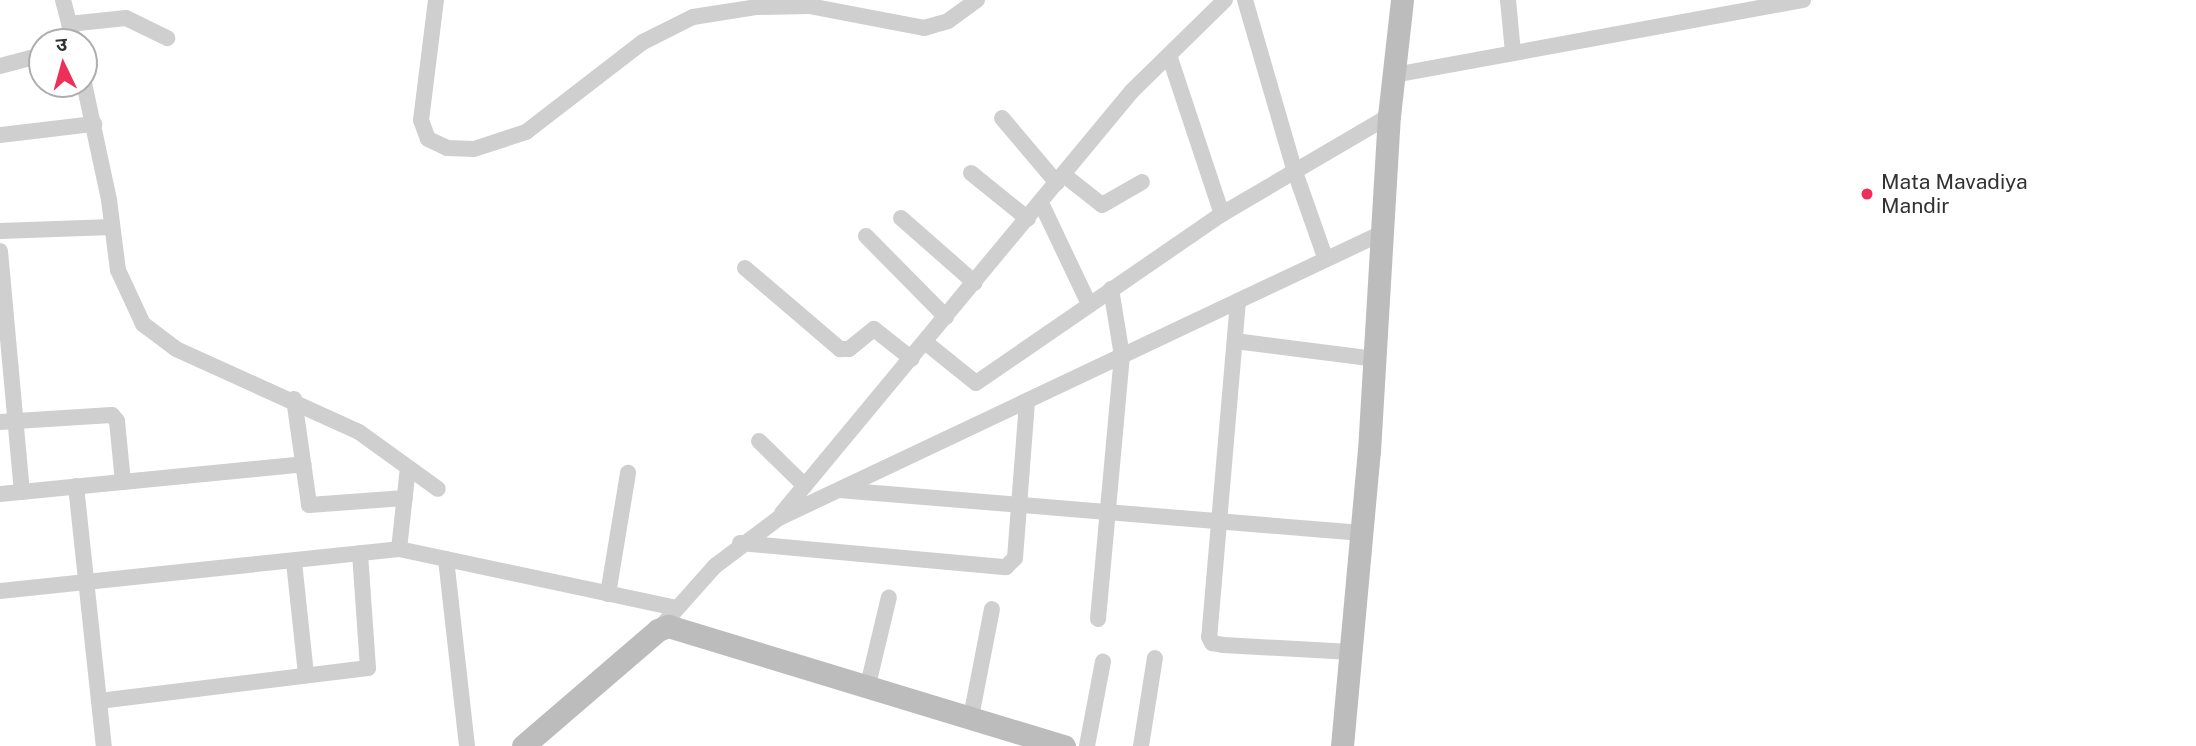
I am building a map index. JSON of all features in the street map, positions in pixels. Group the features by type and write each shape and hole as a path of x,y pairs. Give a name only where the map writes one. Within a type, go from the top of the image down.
{"street":[{"path":"63,0 70,28"},
{"path":"436,0 421,120 428,139 447,148 474,149 535,127 643,43 693,17 772,5 808,6 924,28 948,22 977,0"},
{"path":"1245,0 1295,172 1325,257"},
{"path":"1342,746 1362,533 1389,116 1402,0"},
{"path":"1508,0 1513,53"},
{"path":"1394,75 1803,0"},
{"path":"779,517 1132,90 1216,4"},
{"path":"69,24 125,18 167,38"},
{"path":"1169,54 1222,214"},
{"path":"0,66 28,59"},
{"path":"88,98 124,291 144,324 176,349 294,399 359,432 438,489"},
{"path":"926,342 976,383 1222,214 1389,116"},
{"path":"1002,118 1061,179 1102,205 1142,182"},
{"path":"0,135 94,124"},
{"path":"971,173 1028,219"},
{"path":"1041,203 1089,304"},
{"path":"901,218 975,283"},
{"path":"0,231 112,227"},
{"path":"523,746 658,630 740,543 779,517 1238,301 1325,257 1382,233"},
{"path":"866,236 946,317"},
{"path":"0,251 7,421 22,492"},
{"path":"745,268 840,349 849,349 874,329 912,359"},
{"path":"1098,619 1122,356 1111,289"},
{"path":"1238,301 1207,630 1212,643 1351,652"},
{"path":"1235,341 1374,359"},
{"path":"294,399 307,498 315,507 405,498"},
{"path":"740,543 999,568 1015,558 1027,401"},
{"path":"7,421 112,415 117,421 123,482"},
{"path":"759,441 805,486"},
{"path":"0,494 304,464"},
{"path":"399,549 408,467"},
{"path":"608,594 628,473"},
{"path":"76,486 84,583 104,746"},
{"path":"837,490 1362,533"},
{"path":"0,591 399,549 676,608"},
{"path":"99,701 368,668 371,663 360,553"},
{"path":"446,559 467,746"},
{"path":"294,562 306,675"},
{"path":"867,685 889,597"},
{"path":"971,717 992,609"},
{"path":"658,630 679,627 1064,746"},
{"path":"1142,746 1155,658"},
{"path":"1087,746 1102,661"}],"place":[{"name":"Mata Mavadiya Mandir","path":"1867,194"}]}
